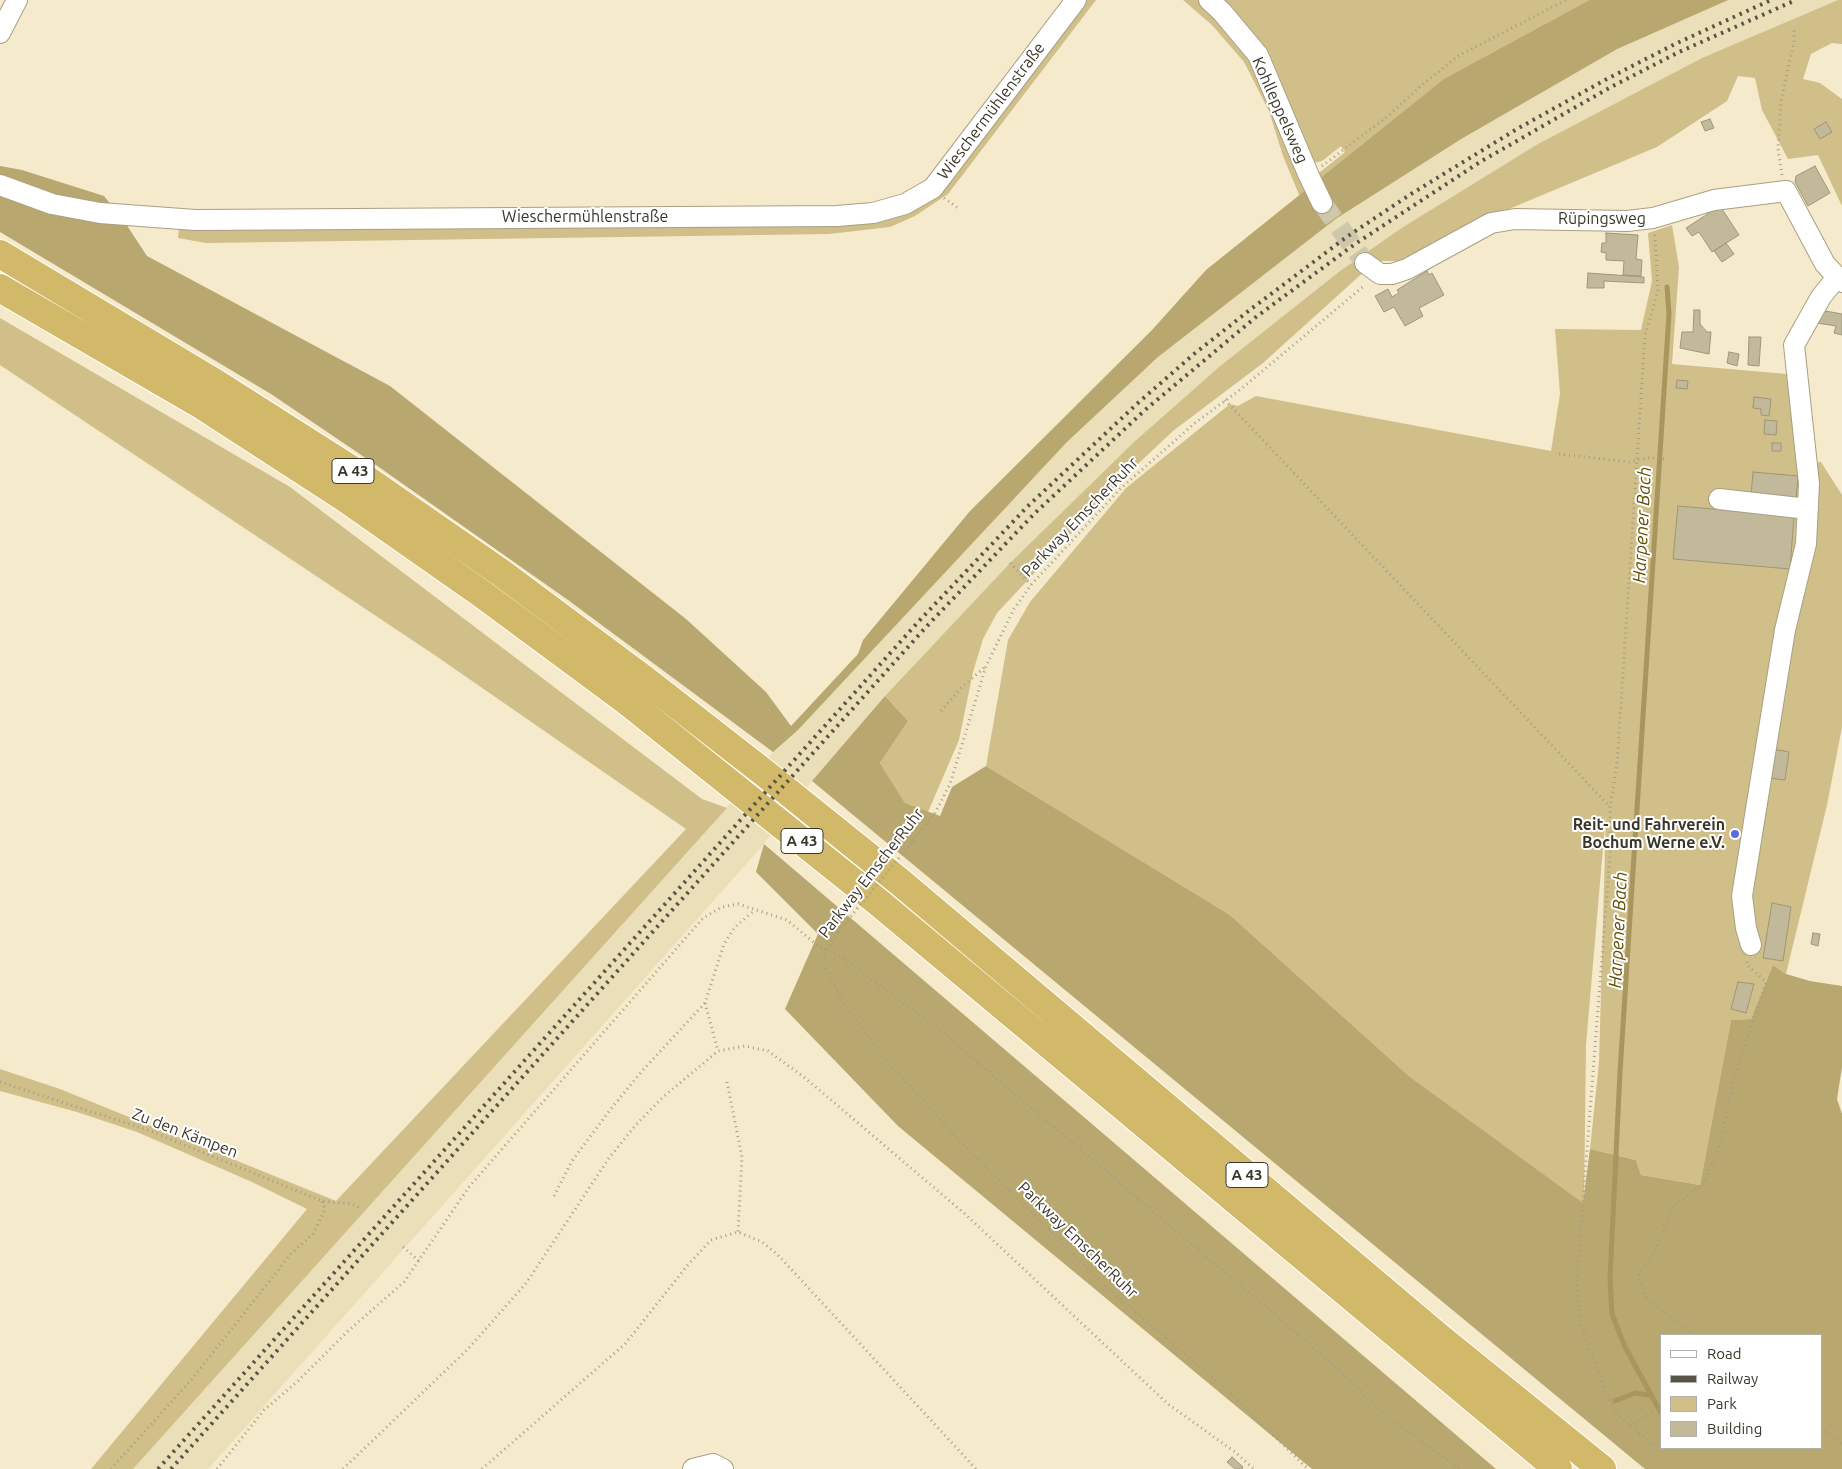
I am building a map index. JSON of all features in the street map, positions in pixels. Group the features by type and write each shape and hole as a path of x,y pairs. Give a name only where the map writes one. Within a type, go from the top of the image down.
{"highway":[{"name":"A 43","path":"0,254 217,384 363,477 500,572 652,686 900,882 1434,1332 1602,1469"},
{"name":"A 43","path":"0,288 203,406 345,498 482,594 628,702 901,921 1558,1469"}],"street":[{"path":"0,33 17,0"},
{"name":"Wieschermühlenstraße","path":"0,185 52,204 100,213 177,220 837,216 874,213 905,204 933,188 1076,0"},
{"name":"Kohlleppelsweg","path":"1209,0 1222,12 1258,55 1322,203"},
{"path":"1751,945 1746,928 1742,896 1785,630 1806,544 1809,477 1794,345 1821,298 1839,280 1825,264 1786,191"},
{"name":"Rüpingsweg","path":"1372,268 1392,274 1407,269 1491,223 1515,218 1627,221 1653,218 1714,200 1786,191"},
{"path":"1719,500 1808,509"},
{"path":"693,1469 713,1464 723,1469"}],"path":[{"path":"1309,176 1388,116 1458,56 1566,0"},
{"path":"1786,191 1778,149 1781,101 1794,42 1794,29"},
{"path":"1653,218 1658,290 1645,336 1617,765 1610,807 1611,842 1577,1278 1580,1322 1593,1361 1618,1415 1651,1444 1660,1445"},
{"name":"Parkway EmscherRuhr","path":"1308,1469 1226,1389 1104,1285 960,1141 886,1060 844,1005 826,970 824,961 826,950 838,932 934,815 950,784 986,666 1014,609 1031,585 1120,488 1225,400 1241,389 1372,268"},
{"path":"1225,400 1610,807"},
{"path":"1559,454 1636,461 1648,458 1666,459"},
{"path":"1010,563 1031,585"},
{"path":"941,711 962,687 986,666"},
{"path":"217,1469 264,1410 299,1380 355,1324 404,1282 469,1187 703,918 722,907 738,904 787,920 826,950 840,957 936,1027 1328,1360 1389,1418 1460,1469"},
{"path":"554,1196 572,1161 610,1110 642,1071 705,1003 724,944 735,927 756,909"},
{"path":"1693,1334 1647,1299 1638,1275 1654,1253 1673,1206 1704,1183 1721,1141 1733,1081 1766,982 1747,965 1751,945"},
{"path":"705,1003 718,1051"},
{"path":"342,1469 468,1349 527,1282 609,1158 635,1126 662,1098 718,1051 745,1046 768,1051 804,1076 965,1214 1168,1404 1235,1452 1254,1469"},
{"name":"Zu den Kämpen","path":"0,1082 148,1130 322,1201 353,1204 358,1208"},
{"path":"727,1082 742,1157 738,1232"},
{"path":"111,1469 192,1379 291,1254 313,1234 325,1210 322,1201"},
{"path":"482,1469 625,1344 687,1266 711,1240 738,1232 762,1242 778,1255 976,1469"},
{"path":"403,1247 419,1261"},
{"path":"1630,1426 1653,1412"},
{"path":"1822,1429 1842,1444"}],"shaded area":[{"path":"1590,0 1728,0 1617,49 1461,139 1337,218 1158,357 1067,442 798,730 773,752 568,600 376,465 271,394 0,232 0,166 22,170 104,196 124,221 147,256 390,386 686,619 766,692 791,726 858,654 863,640 970,511 1152,330 1206,270 1444,79"},
{"path":"1728,0 1838,0 1702,58 1400,229 1340,271 1219,367 1134,442 1012,561 885,696 812,781 764,844 208,1469 133,1469 711,826 773,752 798,730 1067,442 1158,357 1337,218 1461,139 1617,49"},
{"path":"885,696 908,721 880,763 905,803 940,816 952,787 986,766 1230,915 1409,1076 1583,1203 1590,1149 1636,1160 1641,1175 1700,1185 1731,1020 1751,1019 1773,965 1786,974 1810,981 1842,986 1842,1067 1837,1099 1842,1114 1842,1469 1645,1469 812,781"},
{"path":"764,844 1496,1469 1312,1469 898,1126 785,1009 818,934 756,872"}],"green space":[{"path":"1082,0 1096,0 948,194 915,216 890,227 829,234 206,243 178,238 179,227 907,208"},
{"path":"1183,0 1200,0 1255,65 1310,188 1300,197 1283,156 1269,111 1244,62 1212,25"},
{"path":"1218,0 1728,0 1617,49 1461,139 1337,218 1314,177 1345,152 1341,146 1322,161 1313,163 1304,151 1294,114 1279,81"},
{"path":"1838,0 1842,0 1842,44 1832,43 1811,54 1803,79 1820,83 1842,99 1842,206 1818,155 1788,159 1762,110 1755,78 1738,76 1727,101 1657,147 1497,214 1401,261 1376,261 1263,363 1173,431 1123,478 997,613 983,639 973,672 959,740 928,812 905,803 880,763 908,721 885,696 1012,561 1134,442 1219,367 1340,271 1400,229 1538,144 1702,58"},
{"path":"1672,225 1679,267 1672,364 1798,375 1808,463 1821,462 1842,495 1842,727 1827,805 1786,974 1773,965 1751,1019 1731,1020 1700,1185 1641,1175 1636,1160 1590,1149 1599,1062 1606,813 1586,1045 1584,1204 1409,1076 1230,915 986,766 1008,640 1030,602 1126,488 1230,404 1238,406 1256,396 1551,451 1560,394 1555,329 1641,330 1652,281 1648,233"},
{"path":"0,318 290,487 702,799 727,808 133,1469 91,1469 307,1209 252,1182 137,1132 77,1112 0,1091 0,1069 60,1089 336,1201 686,829 436,656 0,365"}],"building":[{"path":"1710,119 1714,128 1705,131 1701,122"},
{"path":"1826,122 1832,132 1820,139 1814,129"},
{"path":"1815,166 1830,193 1808,206 1795,182 1796,176"},
{"path":"1720,206 1739,235 1712,252 1699,232 1692,236 1686,228"},
{"path":"1606,233 1638,235 1636,259 1642,260 1641,276 1623,275 1624,261 1606,260 1606,253 1601,252 1602,243 1606,243"},
{"path":"1726,243 1734,254 1722,262 1714,251"},
{"path":"1427,271 1429,275 1432,273 1444,295 1419,308 1423,316 1405,326 1394,307 1384,312 1375,296 1388,289 1392,297 1399,293 1397,290"},
{"path":"1588,273 1644,277 1644,283 1604,281 1604,288 1587,288"},
{"path":"1694,310 1700,310 1700,324 1707,332 1711,332 1709,354 1680,348 1682,332 1693,332"},
{"path":"1820,310 1842,314 1842,335 1834,333 1836,326 1817,323"},
{"path":"1749,337 1761,337 1759,366 1748,365"},
{"path":"1729,352 1739,354 1737,366 1727,363"},
{"path":"1677,380 1688,381 1687,389 1676,388"},
{"path":"1754,397 1771,399 1769,416 1761,415 1761,409 1753,408"},
{"path":"1765,420 1777,421 1776,435 1764,434"},
{"path":"1772,443 1781,443 1781,451 1772,451"},
{"path":"1753,472 1798,476 1796,499 1751,496"},
{"path":"1678,506 1794,516 1790,569 1673,559"},
{"path":"1773,749 1789,752 1785,780 1769,778"},
{"path":"1772,903 1791,907 1783,961 1763,958"},
{"path":"1813,933 1820,934 1818,946 1811,944"},
{"path":"1738,982 1754,984 1746,1013 1731,1009"},
{"path":"1232,1457 1243,1467 1242,1469 1235,1469 1227,1462"}],"waterway":[{"name":"Harpener Bach","path":"1660,1411 1625,1347 1612,1314 1610,1278 1620,1072 1669,314 1667,287"},
{"path":"1615,1401 1635,1393 1649,1395"}],"tunnel":[{"path":"1322,203 1365,263"}],"railway":[{"path":"158,1469 919,621 1027,507 1139,402 1194,354 1251,309 1348,236 1411,194 1517,129 1605,80 1675,44 1771,0"},
{"path":"171,1469 926,627 1034,514 1145,410 1256,317 1355,244 1480,162 1609,88 1679,52 1796,0"}],"place":[{"name":"Reit- und Fahrverein Bochum Werne e.V.","path":"1735,834"}]}
